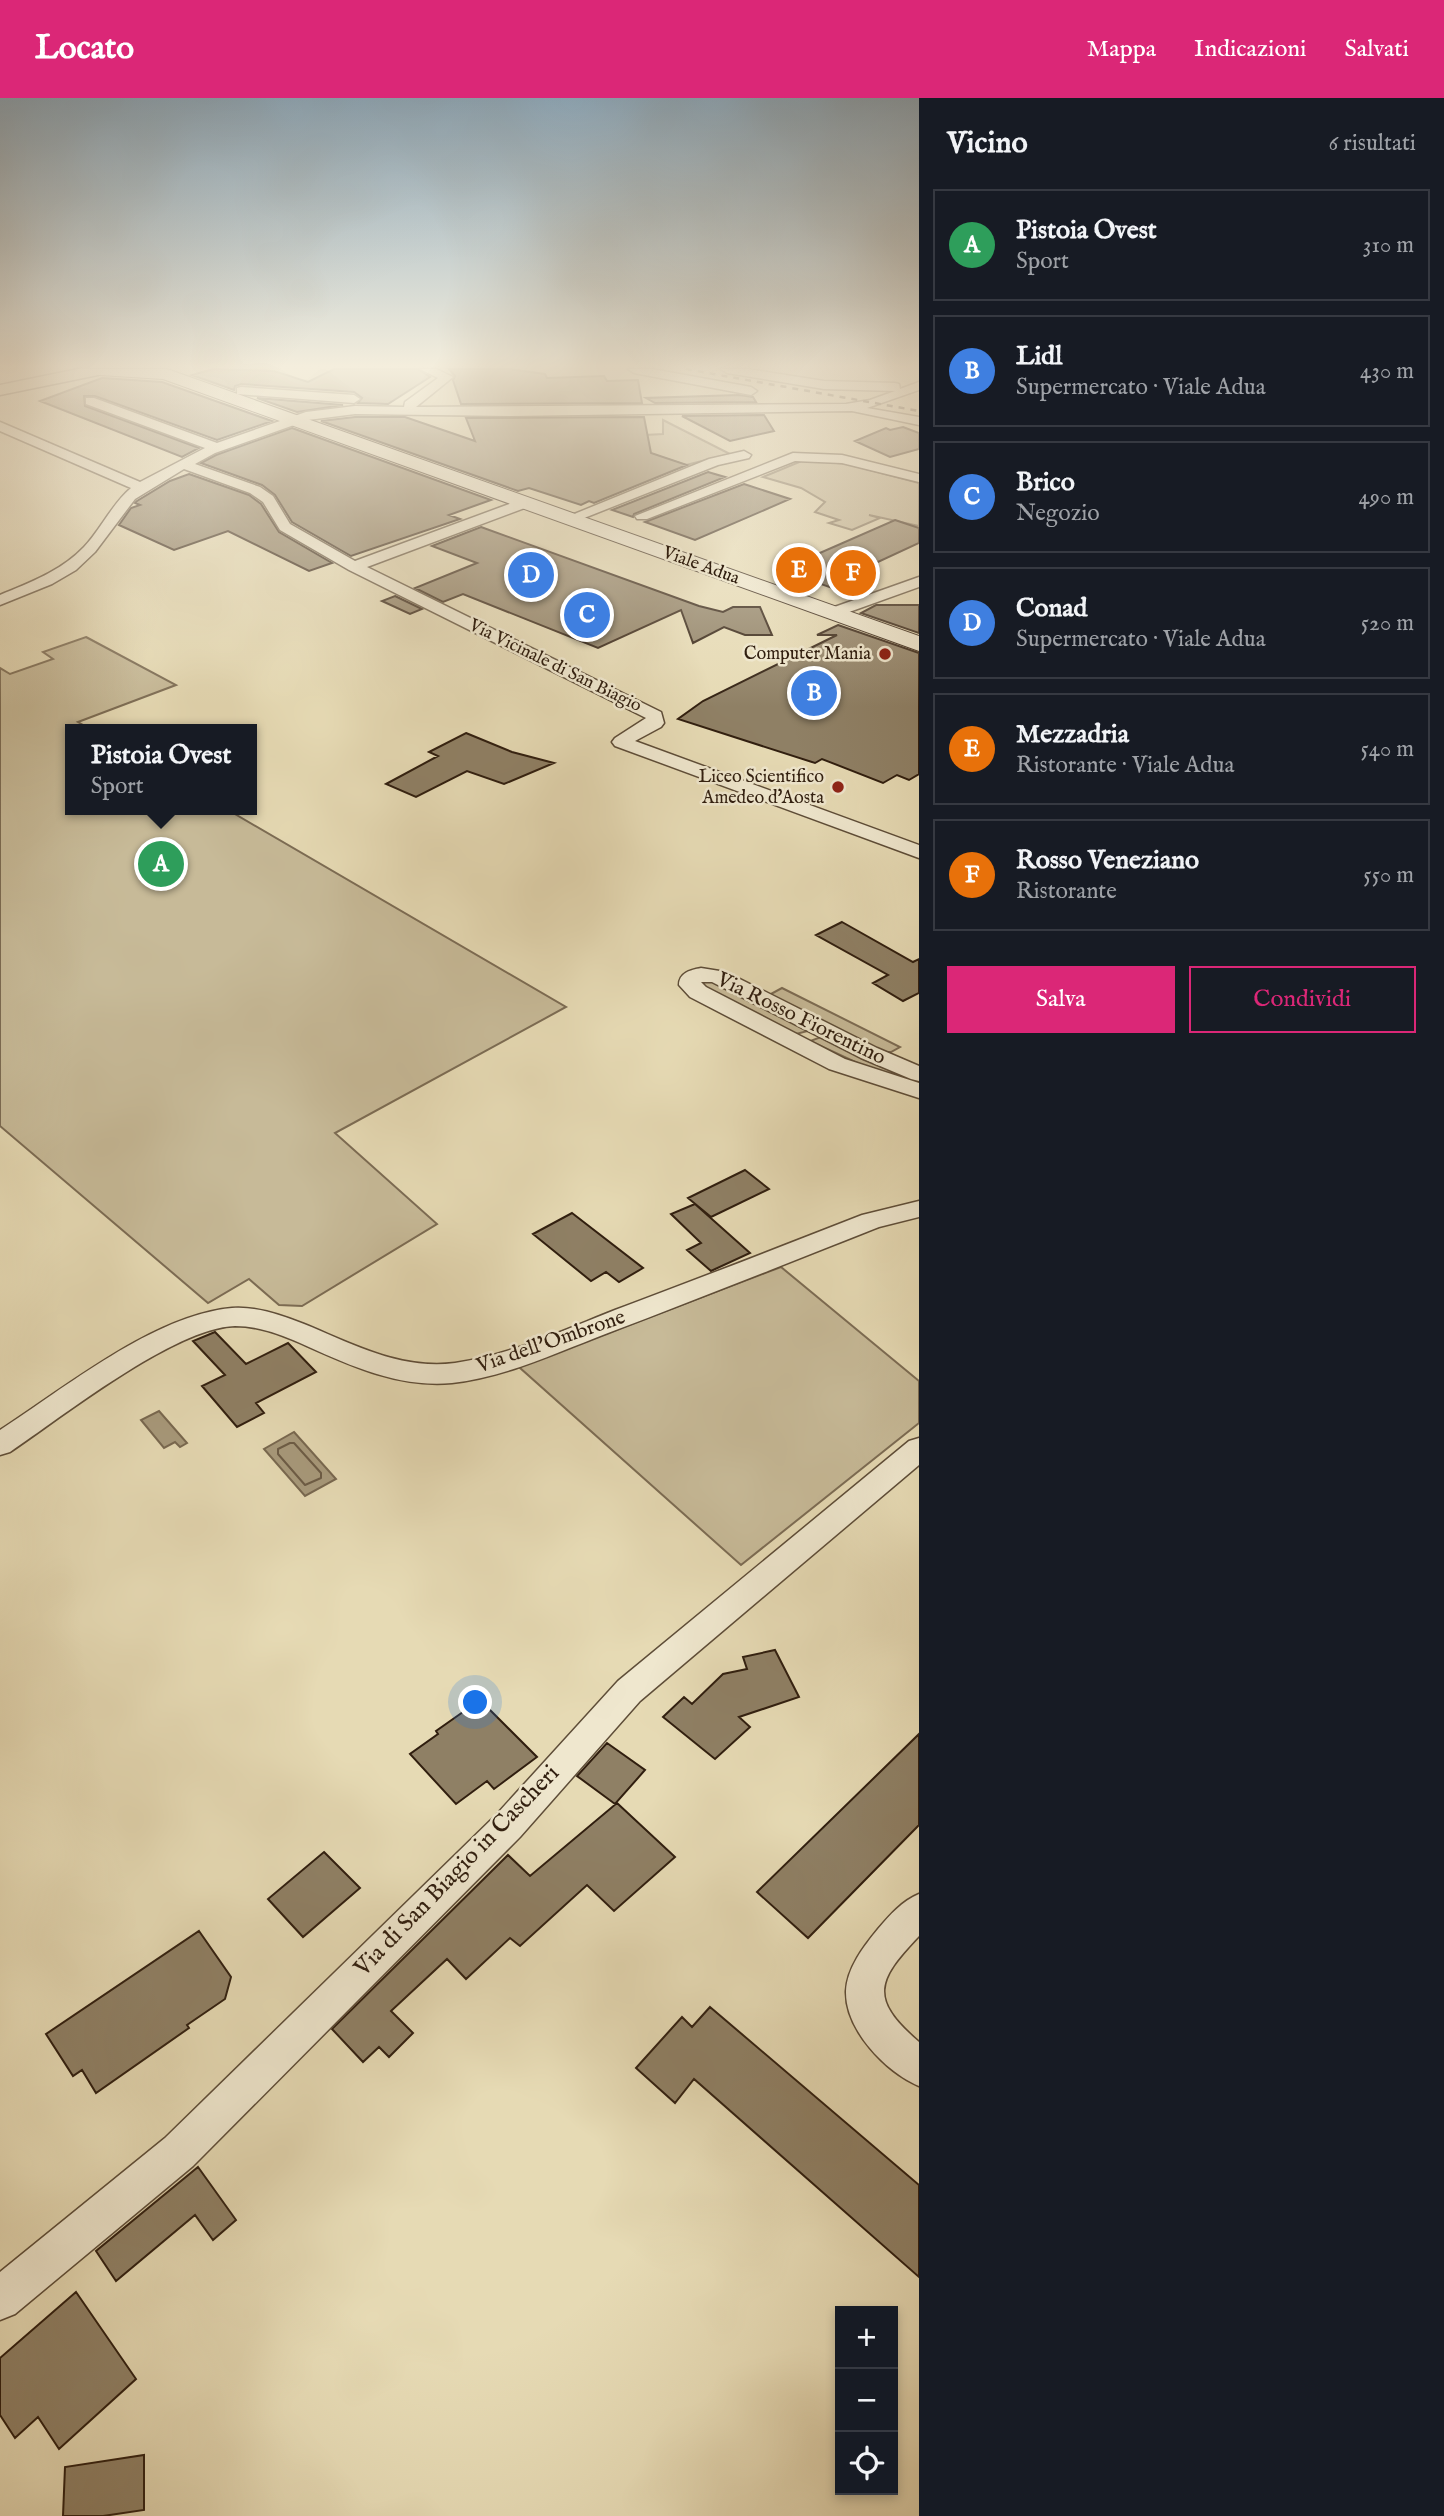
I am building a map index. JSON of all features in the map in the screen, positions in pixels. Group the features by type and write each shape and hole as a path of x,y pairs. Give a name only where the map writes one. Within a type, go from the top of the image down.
{"main road":[{"name":"Viale Adua","path":"466,482 919,644"}],"street":[{"path":"129,482 141,487"},
{"path":"0,600 71,567 90,550 130,496 150,482"},
{"name":"Via Vicinale di San Biagio","path":"230,482 260,493 270,502 288,529 354,567 655,716 655,723 621,742 919,852"},
{"path":"569,519 664,482"},
{"path":"642,516 729,482"},
{"path":"354,567 524,503"},
{"path":"832,613 919,582"},
{"name":"Via Rosso Fiorentino","path":"919,1074 822,1030 718,977 701,974 690,979 690,985 698,992 847,1068 919,1091"},
{"path":"800,1045 822,1030"},
{"name":"Via dell'Ombrone","path":"0,1444 124,1363 171,1336 202,1323 235,1316 260,1319 369,1363 432,1374 466,1371 486,1367 573,1336 871,1221 919,1209"},
{"name":"Via di San Biagio in Cascheri","path":"0,2299 179,2152 508,1826 629,1691 919,1449"},
{"path":"919,1911 878,1954 864,1988 865,2004 873,2022 919,2067"}],"shaded area":[{"path":"780,482 919,483 919,526 869,515 880,518 852,530 829,523 839,520 815,512 825,502 801,488"},
{"path":"86,637 176,685 78,722 81,724 65,724 65,815 237,815 566,1007 335,1133 437,1224 302,1306 279,1305 249,1279 208,1303 0,1126 0,668 10,674 53,659 43,652"},
{"path":"704,978 809,1028 808,1031 796,1034 699,984"},
{"path":"782,988 900,1047 891,1052 883,1052 769,995"},
{"path":"821,1037 919,1075 919,1082 866,1067 810,1041"},
{"path":"781,1267 919,1381 919,1423 741,1565 519,1367"}],"water":[{"path":"159,1411 187,1443 180,1447 175,1442 164,1448 141,1420"},
{"path":"294,1432 336,1479 305,1496 264,1449"}],"building":[{"path":"169,482 211,482 249,495 261,504 279,532 332,563 309,571 228,531 174,550 119,525 131,508 140,505 135,503"},
{"path":"253,482 441,482 491,500 449,515 460,519 351,556 292,522 275,495"},
{"path":"492,482 646,482 594,503 589,501 581,505 529,488 518,491"},
{"path":"683,482 713,482 634,514 633,517 612,510"},
{"path":"744,484 790,499 695,540 645,522"},
{"path":"895,520 919,528 919,543 867,567 875,569 835,589 781,570"},
{"path":"481,527 699,606 723,612 733,607 760,607 772,635 745,635 724,627 693,643 681,610 598,648 463,594 443,602 415,588 477,563 432,546"},
{"path":"395,596 422,609 410,614 382,601"},
{"path":"876,605 919,605 919,633 861,613"},
{"path":"838,625 919,653 919,774 909,780 897,775 883,783 822,759 815,763 678,719 703,701 837,635 817,635"},
{"path":"466,733 512,752 554,763 504,784 467,771 416,797 386,784 438,756 429,752"},
{"path":"842,922 913,962 919,959 919,993 903,1001 873,983 888,975 816,935"},
{"path":"745,1170 769,1189 711,1217 688,1198"},
{"path":"695,1204 750,1253 711,1271 687,1250 701,1243 671,1214"},
{"path":"572,1213 643,1268 619,1282 606,1272 591,1281 533,1234"},
{"path":"215,1332 246,1364 288,1343 316,1372 256,1403 264,1413 237,1427 202,1386 225,1375 193,1341"},
{"path":"775,1650 799,1697 739,1717 750,1727 715,1759 663,1717 684,1697 692,1704 723,1674 747,1669 743,1657"},
{"path":"480,1700 537,1757 494,1789 487,1781 456,1804 410,1754 438,1734 436,1731"},
{"path":"919,1734 919,1825 808,1938 757,1892"},
{"path":"607,1743 645,1770 615,1804 577,1776"},
{"path":"617,1803 675,1857 614,1911 587,1885 520,1946 510,1938 466,1979 447,1959 391,2011 413,2033 389,2057 379,2047 363,2062 332,2029 508,1855 530,1876"},
{"path":"324,1852 360,1888 303,1937 268,1899"},
{"path":"199,1931 231,1977 225,1999 187,2025 189,2028 96,2093 82,2070 73,2076 46,2034"},
{"path":"710,2007 919,2185 919,2277 694,2079 675,2103 636,2068 682,2017 692,2027"},
{"path":"198,2167 236,2220 213,2240 195,2215 116,2281 96,2251"},
{"path":"76,2292 136,2379 59,2449 38,2417 15,2438 0,2415 0,2358"},
{"path":"144,2455 144,2510 103,2516 63,2516 65,2467"}],"place":[{"name":"Mezzadria","path":"799,570"},
{"name":"Rosso Veneziano","path":"853,573"},
{"name":"Conad","path":"531,575"},
{"name":"Brico","path":"587,615"},
{"name":"Computer Mania","path":"885,654"},
{"name":"Lidl","path":"814,693"},
{"name":"Liceo Scientifico Amedeo d'Aosta","path":"838,787"},
{"name":"Pistoia Ovest","path":"161,864"}]}
